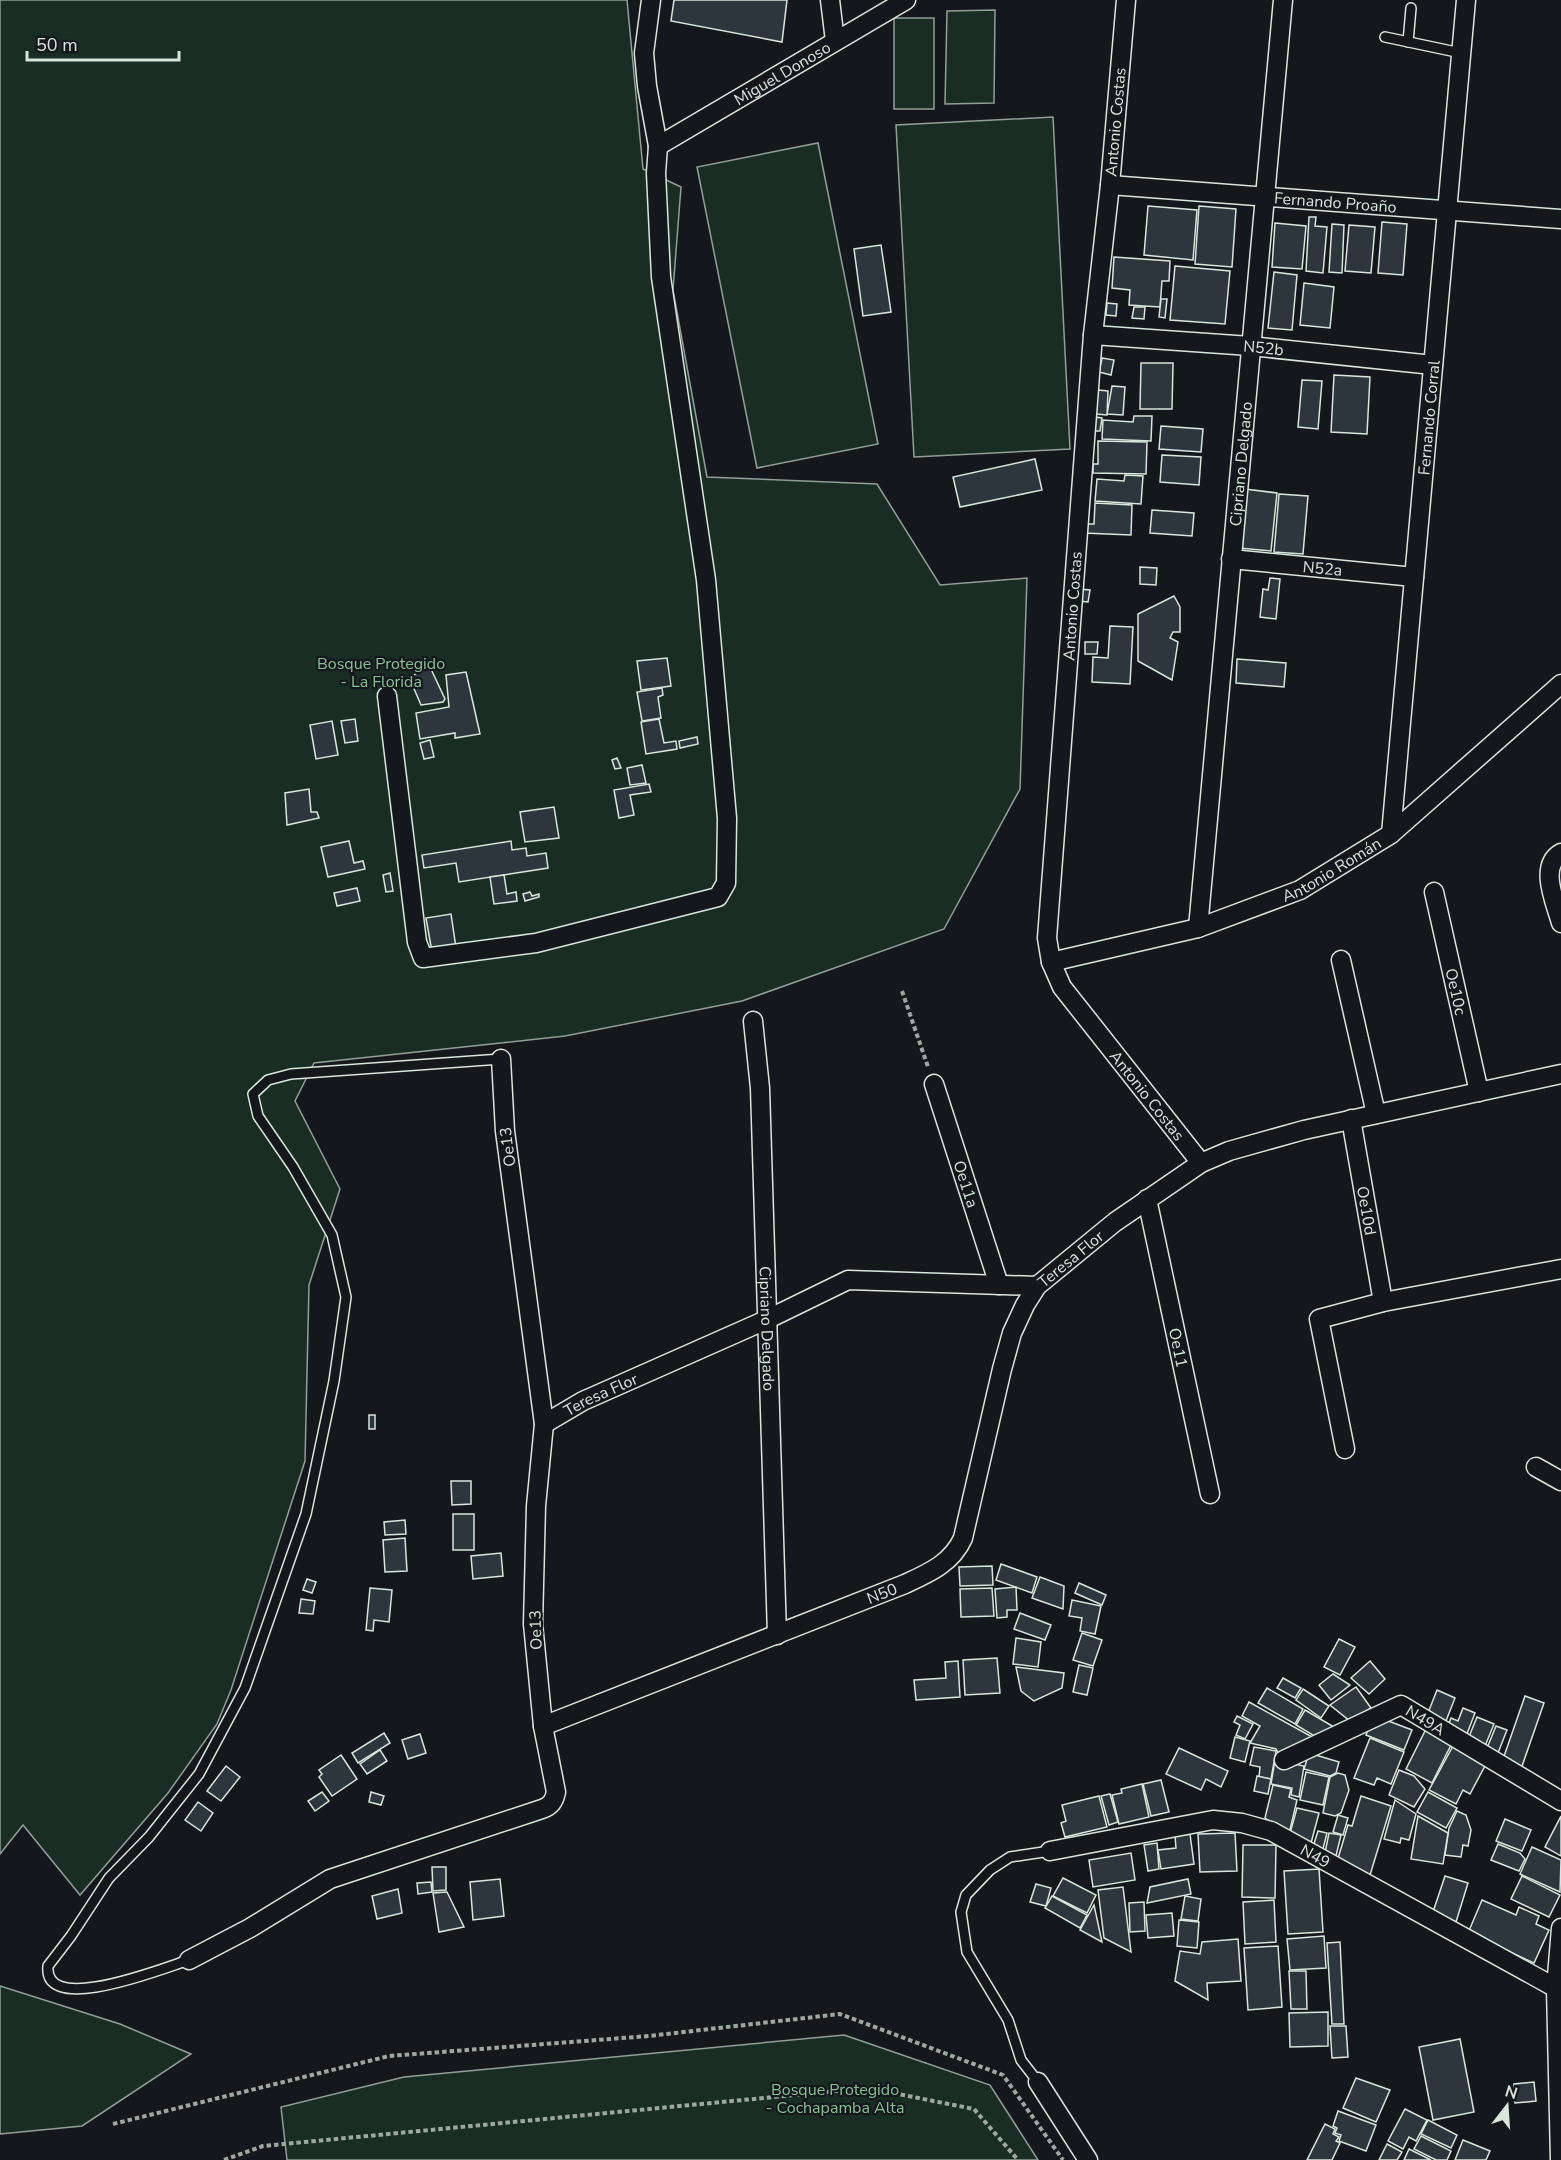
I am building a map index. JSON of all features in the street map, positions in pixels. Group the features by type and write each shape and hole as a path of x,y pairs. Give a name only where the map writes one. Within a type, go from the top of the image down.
{"street":[{"path":"387,696 417,942 423,958 536,943 718,897 726,883 727,818 706,580 662,277 656,173 658,146 647,86 644,53 651,0"},
{"path":"830,0 835,41"},
{"name":"Miguel Donoso","path":"658,146 906,0"},
{"name":"Antonio Costas","path":"1125,0 1110,185 1093,335 1047,928 1051,962 1062,987 1201,1163"},
{"name":"Cipriano Delgado","path":"1198,928 1283,0"},
{"name":"Fernando Corral","path":"1391,834 1466,0"},
{"name":"Fernando Proaño","path":"1110,185 1561,219"},
{"name":"N52b","path":"1093,335 1250,346 1433,365"},
{"name":"N52a","path":"1231,559 1414,577"},
{"name":"Antonio Román","path":"1051,962 1198,928 1300,890 1391,834 1561,684"},
{"path":"1561,854 1553,860 1549,870 1561,923"},
{"name":"Oe10c","path":"1434,892 1479,1092"},
{"path":"1341,960 1376,1114"},
{"name":"Cipriano Delgado","path":"753,1021 760,1088 777,1635"},
{"name":"Oe13","path":"189,1960 250,1928 330,1879 548,1807 556,1792 543,1726 533,1624 536,1506 544,1424 505,1131 501,1059"},
{"name":"Teresa Flor","path":"544,1424 583,1401 766,1320 848,1280 1037,1286 1080,1249 1147,1199 1201,1163 1268,1139 1561,1074"},
{"name":"Oe11a","path":"934,1084 999,1285"},
{"name":"Oe10d","path":"1351,1119 1383,1302"},
{"name":"Oe11","path":"1147,1199 1210,1494"},
{"path":"1345,1449 1319,1319 1383,1302 1561,1269"},
{"name":"N50","path":"543,1726 936,1570 955,1553 963,1538 1012,1333 1037,1286"},
{"path":"1536,1467 1561,1481"},
{"name":"N49A","path":"1284,1760 1401,1705 1561,1801"},
{"name":"N49","path":"1050,1851 1213,1820 1252,1825 1271,1831 1556,1988"},
{"path":"1560,2160 1556,1988 1561,1928"},
{"path":"1038,2082 1088,2160"}],"lane":[{"path":"1408,42 1411,8"},
{"path":"1385,37 1461,53"},
{"path":"189,1960 106,1987 62,1988 51,1980 48,1971 48,1966 110,1878 149,1837 198,1774 245,1688 306,1514 334,1381 346,1297 332,1235 293,1167 258,1116 253,1094 268,1080 291,1074 501,1059"},
{"path":"1038,2082 1021,2060 1008,2020 968,1952 961,1912 966,1895 1000,1863 1010,1857 1050,1851"}],"path":[{"path":"902,991 934,1084"},
{"path":"113,2124 389,2056 649,2036 840,2014 1003,2075 1063,2160"},
{"path":"224,2160 263,2146 868,2088 974,2109 1018,2160"}],"green space":[{"name":"Bosque Protegido - La Florida","path":"0,0 627,0 643,169 681,187 673,290 707,477 877,484 940,585 1027,578 1020,789 944,929 742,1001 565,1036 314,1063 295,1101 340,1189 309,1285 305,1461 231,1690 217,1724 168,1793 80,1895 23,1825 0,1854"},
{"path":"995,10 994,103 945,104 947,11"},
{"path":"894,18 934,18 934,109 894,109"},
{"path":"1053,117 1070,449 914,457 896,125"},
{"path":"818,143 878,444 757,468 697,167"},
{"path":"0,1986 120,2024 191,2054 82,2126 0,2134"},
{"name":"Bosque Protegido - Cochapamba Alta","path":"844,2035 990,2085 1038,2160 287,2160 281,2107 404,2077"}],"building":[{"path":"674,0 787,0 782,42 671,21"},
{"path":"1148,206 1197,210 1193,260 1144,255"},
{"path":"1199,206 1236,209 1232,267 1195,264"},
{"path":"1309,217 1316,217 1315,226 1327,227 1323,273 1306,271"},
{"path":"1382,222 1407,224 1403,275 1378,273"},
{"path":"1275,223 1306,226 1302,269 1272,267"},
{"path":"1332,224 1344,225 1342,273 1329,272"},
{"path":"1349,225 1375,227 1371,273 1345,271"},
{"path":"881,245 891,312 863,316 854,249"},
{"path":"1114,257 1170,261 1169,281 1162,281 1160,307 1129,305 1130,290 1112,288"},
{"path":"1175,266 1230,271 1225,324 1170,320"},
{"path":"1274,272 1297,275 1292,330 1268,328"},
{"path":"1304,283 1334,287 1330,328 1300,325"},
{"path":"1161,299 1167,299 1165,318 1159,317"},
{"path":"1107,303 1117,304 1116,316 1106,315"},
{"path":"1134,307 1145,307 1144,319 1132,318"},
{"path":"1102,358 1114,360 1111,375 1099,372"},
{"path":"1141,363 1173,363 1172,409 1140,409"},
{"path":"1334,375 1370,377 1367,434 1331,432"},
{"path":"1302,380 1322,381 1318,429 1298,427"},
{"path":"1112,386 1125,387 1123,415 1107,414"},
{"path":"1098,390 1108,391 1107,415 1096,414"},
{"path":"1134,416 1152,416 1151,441 1102,439 1103,420 1133,422"},
{"path":"1095,417 1102,418 1100,431 1094,431"},
{"path":"1161,426 1203,429 1201,452 1159,449"},
{"path":"1098,441 1147,442 1146,474 1093,473 1093,464 1098,464"},
{"path":"1162,455 1201,457 1199,485 1160,482"},
{"path":"1035,459 1042,490 960,507 953,477"},
{"path":"1125,475 1143,476 1141,504 1095,501 1097,479 1124,481"},
{"path":"1245,489 1277,493 1271,551 1239,548"},
{"path":"1279,494 1308,496 1303,554 1274,552"},
{"path":"1095,503 1132,505 1131,535 1083,533 1083,524 1094,524"},
{"path":"1152,510 1194,513 1192,536 1150,533"},
{"path":"1140,567 1157,568 1156,585 1140,584"},
{"path":"1270,578 1280,579 1276,619 1260,617 1263,589 1268,590"},
{"path":"1079,589 1090,590 1088,602 1077,601"},
{"path":"1174,596 1180,607 1180,632 1173,632 1170,638 1178,642 1172,680 1138,661 1138,614"},
{"path":"1110,626 1133,627 1130,684 1092,682 1093,657 1108,658"},
{"path":"1085,642 1098,642 1097,654 1085,654"},
{"path":"667,658 671,686 641,690 637,661"},
{"path":"1237,659 1286,663 1284,687 1236,683"},
{"path":"430,667 445,699 443,702 421,705 409,677"},
{"path":"466,672 480,734 455,738 455,733 420,739 416,713 449,707 446,675"},
{"path":"662,688 663,695 658,697 661,718 642,721 637,692"},
{"path":"355,719 358,741 345,743 341,721"},
{"path":"659,719 664,743 676,741 677,749 646,754 641,722"},
{"path":"332,721 338,755 316,759 310,725"},
{"path":"697,737 698,744 680,748 679,741"},
{"path":"430,740 434,757 424,759 420,743"},
{"path":"617,758 621,768 615,769 612,760"},
{"path":"642,765 646,783 630,785 627,768"},
{"path":"649,784 651,792 630,795 634,815 619,818 614,790"},
{"path":"309,789 311,812 317,812 319,818 287,825 285,793"},
{"path":"554,807 559,838 525,842 520,812"},
{"path":"349,841 354,863 363,861 365,869 328,877 321,847"},
{"path":"511,841 512,850 526,848 527,856 546,853 548,868 459,882 456,863 424,868 422,855"},
{"path":"390,873 393,891 386,892 383,875"},
{"path":"504,875 507,894 516,892 517,901 494,904 490,877"},
{"path":"357,888 360,901 337,906 334,893"},
{"path":"530,892 532,896 539,894 539,897 525,901 523,894"},
{"path":"451,914 456,948 432,952 426,918"},
{"path":"369,1415 375,1415 375,1429 369,1429"},
{"path":"451,1481 471,1481 471,1504 452,1505"},
{"path":"453,1514 474,1514 474,1550 453,1550"},
{"path":"405,1520 406,1534 385,1535 384,1522"},
{"path":"405,1538 407,1571 385,1572 383,1540"},
{"path":"501,1553 503,1576 473,1579 471,1556"},
{"path":"1001,1564 1037,1577 1032,1593 996,1580"},
{"path":"992,1566 993,1585 960,1586 959,1567"},
{"path":"1040,1577 1064,1586 1063,1609 1032,1598"},
{"path":"307,1579 316,1582 312,1593 303,1590"},
{"path":"1079,1583 1106,1595 1102,1605 1075,1593"},
{"path":"1016,1587 1017,1610 1007,1610 1007,1617 997,1618 995,1589"},
{"path":"370,1588 392,1590 389,1622 374,1620 373,1631 366,1630"},
{"path":"992,1588 994,1616 961,1617 960,1589"},
{"path":"301,1599 315,1601 313,1614 299,1613"},
{"path":"1072,1600 1101,1606 1095,1634 1080,1631 1082,1618 1069,1616"},
{"path":"1020,1613 1051,1625 1045,1640 1014,1629"},
{"path":"1082,1633 1102,1640 1093,1666 1073,1660"},
{"path":"1016,1638 1041,1642 1038,1667 1013,1664"},
{"path":"1339,1639 1355,1647 1340,1675 1324,1667"},
{"path":"997,1658 1000,1693 965,1695 963,1660"},
{"path":"958,1661 960,1697 916,1700 914,1680 946,1678 945,1662"},
{"path":"1370,1661 1385,1679 1369,1694 1351,1678"},
{"path":"1079,1665 1093,1668 1087,1695 1073,1692"},
{"path":"1016,1667 1064,1673 1062,1688 1034,1701 1021,1691"},
{"path":"1333,1674 1350,1685 1331,1700 1319,1685"},
{"path":"1283,1678 1301,1688 1295,1698 1277,1688"},
{"path":"1356,1687 1371,1708 1350,1721 1330,1705"},
{"path":"1267,1688 1303,1709 1295,1724 1258,1703"},
{"path":"1303,1689 1329,1706 1321,1718 1296,1700"},
{"path":"1437,1690 1455,1698 1444,1726 1426,1718"},
{"path":"1525,1696 1544,1703 1521,1769 1502,1762"},
{"path":"1249,1702 1314,1738 1280,1757 1276,1749 1250,1743 1260,1726 1242,1716"},
{"path":"1463,1708 1475,1713 1465,1739 1446,1731 1451,1718 1458,1721"},
{"path":"1305,1710 1334,1727 1316,1737 1296,1725"},
{"path":"1237,1716 1253,1724 1245,1739 1236,1735 1240,1725 1234,1722"},
{"path":"1378,1717 1412,1730 1404,1750 1366,1735 1372,1719"},
{"path":"1477,1717 1494,1724 1483,1751 1466,1744"},
{"path":"1496,1726 1507,1730 1496,1758 1485,1753"},
{"path":"1426,1729 1452,1743 1432,1783 1406,1769"},
{"path":"384,1733 390,1743 358,1763 352,1753"},
{"path":"420,1734 426,1753 408,1759 402,1740"},
{"path":"1235,1737 1250,1741 1245,1762 1230,1758"},
{"path":"1370,1738 1404,1752 1391,1784 1377,1778 1374,1785 1354,1778"},
{"path":"1453,1746 1486,1764 1470,1794 1463,1790 1456,1804 1429,1790"},
{"path":"1254,1747 1276,1751 1271,1779 1259,1777 1260,1767 1250,1765"},
{"path":"1179,1748 1228,1771 1221,1787 1206,1779 1201,1790 1166,1774"},
{"path":"380,1750 387,1761 367,1774 360,1764"},
{"path":"1309,1753 1339,1762 1336,1773 1330,1776 1304,1769"},
{"path":"341,1755 357,1779 332,1796 319,1777 322,1774 319,1770"},
{"path":"1275,1760 1304,1766 1299,1797 1291,1795 1292,1788 1271,1784"},
{"path":"226,1766 240,1777 221,1801 207,1791"},
{"path":"1399,1770 1414,1776 1425,1789 1414,1807 1389,1795"},
{"path":"1306,1772 1329,1777 1323,1805 1300,1800"},
{"path":"1338,1773 1345,1775 1349,1790 1341,1813 1335,1816 1323,1813 1330,1777"},
{"path":"1257,1776 1271,1779 1268,1794 1254,1791"},
{"path":"1161,1780 1169,1812 1151,1816 1143,1784"},
{"path":"1142,1784 1149,1817 1119,1824 1112,1795 1122,1793 1121,1789"},
{"path":"1273,1785 1291,1789 1289,1797 1297,1800 1289,1834 1265,1818"},
{"path":"322,1792 329,1801 315,1811 308,1801"},
{"path":"371,1792 384,1796 381,1805 369,1802"},
{"path":"1428,1792 1457,1808 1446,1828 1417,1812"},
{"path":"1110,1794 1118,1822 1109,1825 1101,1796"},
{"path":"1099,1796 1107,1827 1065,1837 1061,1823 1066,1821 1062,1805"},
{"path":"1361,1796 1391,1806 1370,1875 1336,1865 1348,1825 1352,1826"},
{"path":"1395,1800 1416,1814 1409,1840 1401,1838 1400,1843 1384,1839"},
{"path":"198,1802 213,1813 201,1831 185,1820"},
{"path":"1297,1808 1319,1813 1311,1843 1289,1837"},
{"path":"1457,1811 1466,1815 1471,1830 1468,1846 1463,1845 1461,1857 1445,1855 1449,1828"},
{"path":"1338,1815 1348,1818 1343,1835 1333,1832"},
{"path":"1418,1816 1448,1833 1443,1864 1411,1859"},
{"path":"1561,1816 1561,1856 1545,1847"},
{"path":"1505,1819 1531,1830 1522,1851 1496,1841"},
{"path":"1318,1831 1327,1833 1322,1853 1312,1850"},
{"path":"1235,1833 1237,1871 1200,1872 1198,1834"},
{"path":"1329,1833 1341,1835 1335,1860 1325,1853"},
{"path":"1190,1834 1194,1864 1161,1869 1158,1850 1176,1848 1175,1836"},
{"path":"1157,1843 1159,1869 1148,1871 1144,1845"},
{"path":"1498,1844 1520,1853 1525,1859 1519,1871 1491,1860"},
{"path":"1243,1845 1276,1845 1275,1898 1242,1897"},
{"path":"1532,1847 1561,1860 1560,1892 1520,1874"},
{"path":"1131,1853 1135,1880 1093,1887 1089,1860"},
{"path":"432,1867 446,1867 446,1890 433,1891"},
{"path":"1319,1869 1323,1932 1288,1934 1284,1871"},
{"path":"1445,1876 1468,1883 1456,1922 1432,1915"},
{"path":"1522,1876 1560,1895 1549,1917 1511,1899"},
{"path":"1063,1878 1096,1895 1087,1913 1053,1896"},
{"path":"500,1879 504,1916 473,1920 470,1882"},
{"path":"1188,1879 1191,1894 1147,1903 1150,1887"},
{"path":"431,1882 432,1892 418,1894 417,1883"},
{"path":"1036,1884 1051,1888 1046,1906 1030,1902"},
{"path":"1123,1887 1131,1952 1104,1938 1098,1890"},
{"path":"398,1889 402,1913 377,1919 372,1896"},
{"path":"447,1892 464,1927 439,1932 433,1893"},
{"path":"1052,1896 1087,1915 1080,1928 1045,1908"},
{"path":"1185,1896 1201,1899 1198,1921 1181,1919"},
{"path":"1274,1900 1276,1942 1245,1944 1243,1902"},
{"path":"1482,1900 1516,1915 1519,1907 1539,1916 1536,1924 1549,1930 1534,1963 1468,1933"},
{"path":"1144,1902 1145,1931 1130,1932 1129,1903"},
{"path":"1094,1905 1102,1942 1080,1930"},
{"path":"1172,1913 1174,1936 1148,1938 1146,1915"},
{"path":"1179,1920 1199,1922 1197,1948 1177,1946"},
{"path":"1324,1936 1326,1968 1290,1970 1287,1939"},
{"path":"1238,1939 1241,1981 1207,1983 1208,2000 1175,1981 1180,1951 1200,1954 1202,1942"},
{"path":"1340,1942 1344,2024 1332,2024 1327,1943"},
{"path":"1278,1946 1282,2007 1248,2010 1244,1948"},
{"path":"1289,1971 1306,1971 1307,2009 1291,2009"},
{"path":"1328,2012 1328,2046 1290,2047 1289,2013"},
{"path":"1330,2026 1346,2026 1348,2057 1332,2058"},
{"path":"1460,2039 1474,2112 1433,2120 1419,2047"},
{"path":"1356,2078 1390,2090 1376,2122 1343,2108"},
{"path":"1534,2082 1536,2101 1515,2103 1514,2084"},
{"path":"1405,2109 1427,2120 1416,2141 1409,2137 1403,2149 1388,2141"},
{"path":"1338,2111 1376,2125 1366,2151 1339,2141 1341,2135 1335,2133 1337,2128 1333,2126"},
{"path":"1428,2120 1457,2135 1451,2148 1421,2134"},
{"path":"1325,2124 1335,2129 1333,2134 1339,2137 1336,2141 1340,2143 1332,2160 1307,2160"},
{"path":"1421,2136 1451,2151 1447,2160 1436,2160 1414,2149"},
{"path":"1463,2140 1490,2151 1486,2160 1455,2160"},
{"path":"1387,2144 1402,2152 1397,2160 1379,2160"},
{"path":"1409,2149 1431,2160 1404,2160"}]}
